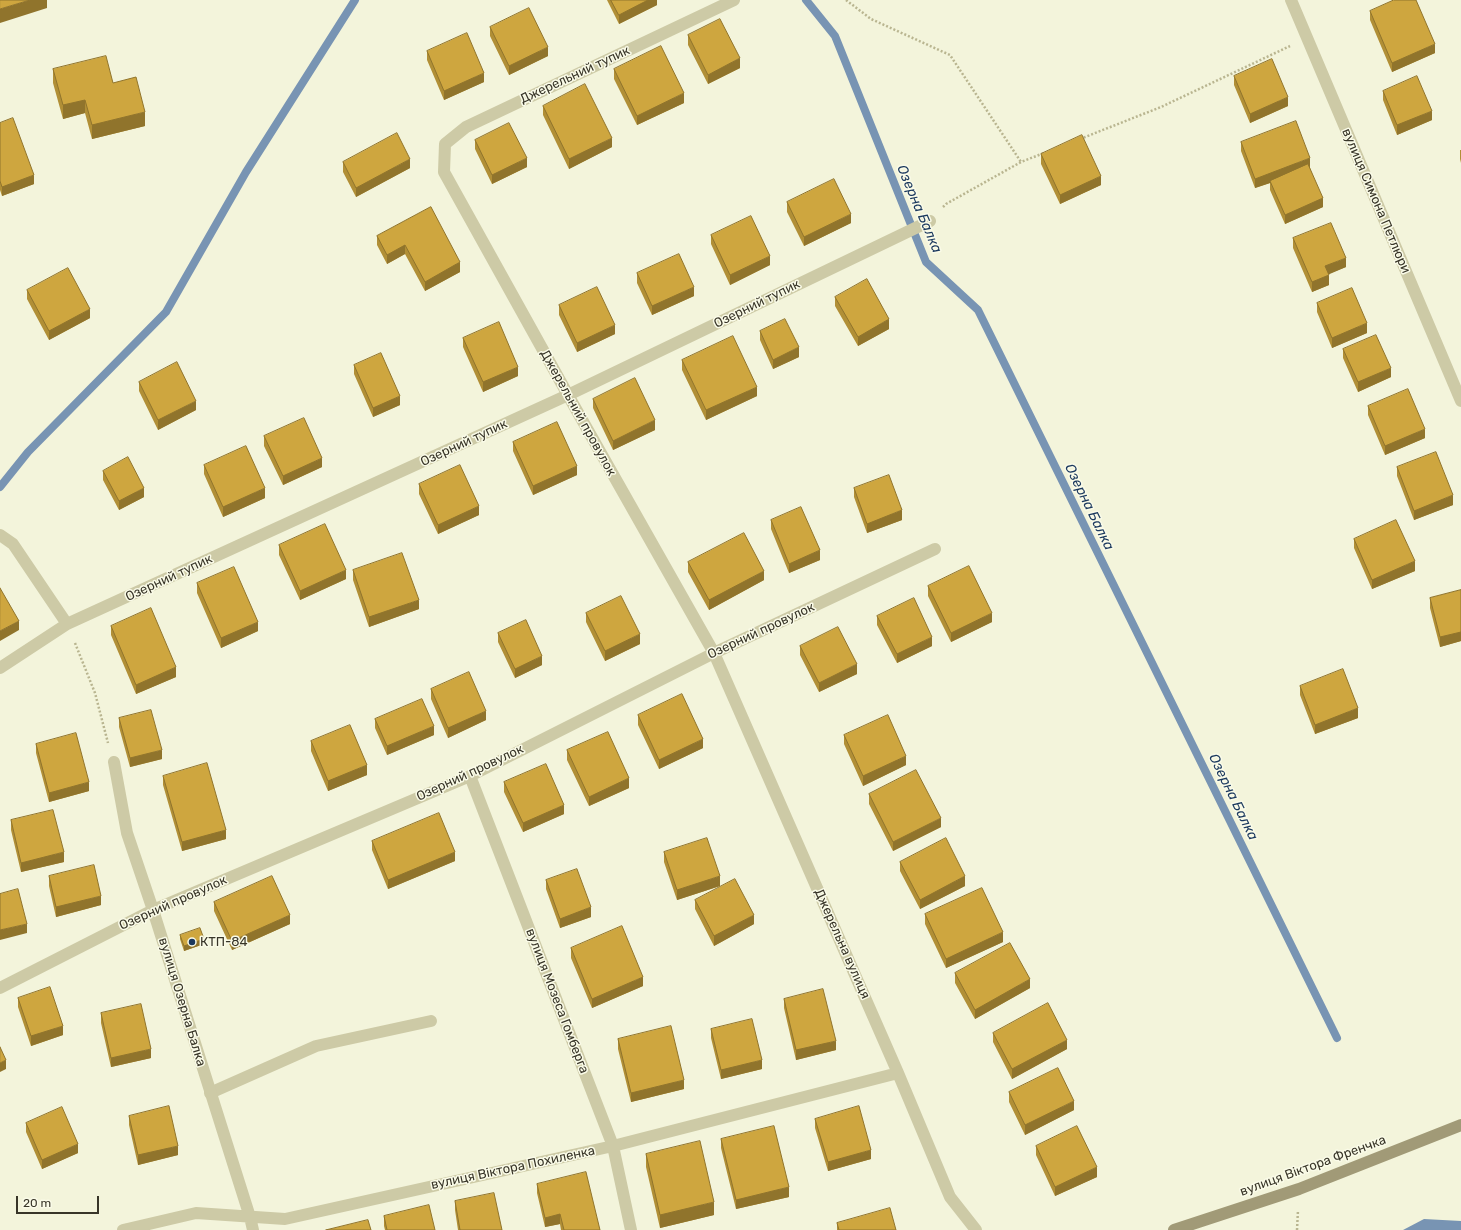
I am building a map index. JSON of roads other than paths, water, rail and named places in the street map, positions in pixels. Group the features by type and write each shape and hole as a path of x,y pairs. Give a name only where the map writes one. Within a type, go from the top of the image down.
{"street":[{"name":"Джерельний тупик","path":"444,172 446,144 466,127 734,0"},
{"name":"вулиця Симона Петлюри","path":"1291,0 1461,401"},
{"name":"Джерельний провулок","path":"444,172 714,653"},
{"name":"Озерний тупик","path":"0,668 67,624 568,395 930,222"},
{"path":"0,535 13,544 67,624"},
{"name":"Озерний провулок","path":"0,988 153,910 470,776 714,653 935,549"},
{"name":"Джерельна вулиця","path":"714,653 898,1072 950,1197 976,1230"},
{"name":"вулиця Озерна Балка","path":"114,762 127,833 153,910 250,1216 253,1230"},
{"name":"вулиця Мозеса Гомберга","path":"470,776 613,1146 631,1230"},
{"path":"210,1093 316,1046 431,1022"},
{"name":"вулиця Віктора Похиленка","path":"123,1230 196,1213 285,1219 613,1146 898,1072"},
{"name":"вулиця Віктора Френчка","path":"1174,1230 1299,1189 1461,1125"}],"water":[{"path":"1424,1219 1461,1221 1461,1230 1403,1230"}],"waterway":[{"path":"0,487 28,452 166,312 246,172 355,0"},
{"name":"Озерна Балка","path":"806,0 835,36 926,262 978,310 1337,1038"}],"place":[{"name":"КТП-84","path":"192,942"}]}
